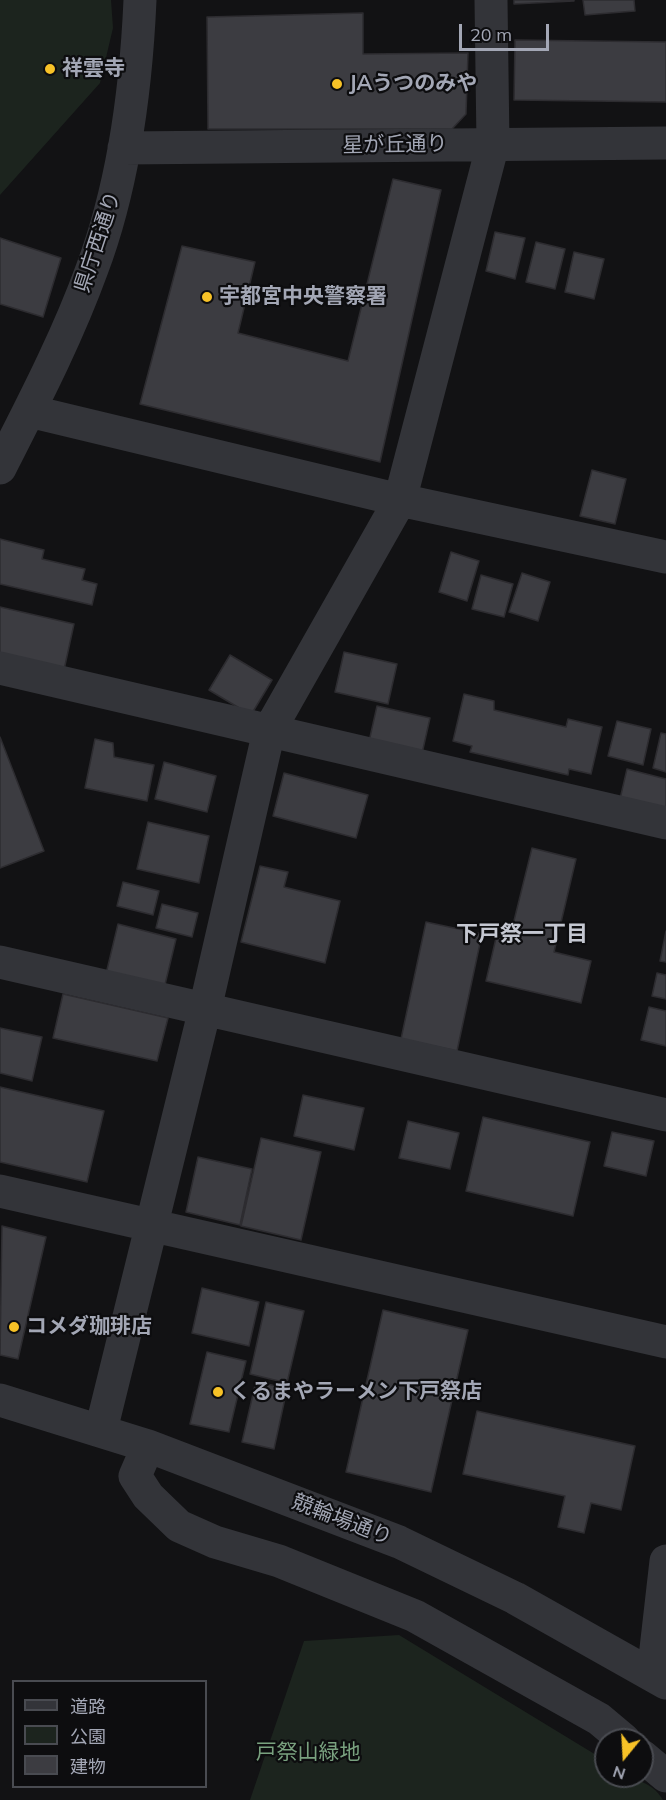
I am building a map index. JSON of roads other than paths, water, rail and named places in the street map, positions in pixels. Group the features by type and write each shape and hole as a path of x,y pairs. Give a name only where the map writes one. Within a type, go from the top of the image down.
{"street":[{"name":"県庁西通り","path":"0,468 74,315 106,226 124,148 133,94 140,0"},
{"path":"101,1430 205,1009 269,731 400,500 493,144 491,0"},
{"name":"星が丘通り","path":"124,148 666,143"},
{"path":"29,411 400,500 666,557"},
{"path":"0,668 666,823"},
{"path":"0,962 666,1115"},
{"path":"0,1191 666,1342"},
{"name":"競輪場通り","path":"0,1400 148,1446 399,1542 506,1593 659,1679"},
{"path":"148,1446 135,1476 148,1496 179,1526 215,1542 279,1561 415,1616 599,1719 610,1728"},
{"path":"659,1679 666,1561"},
{"path":"654,1766 666,1776"}],"place":[{"name":"祥雲寺","path":"50,69"},
{"name":"JAうつのみや","path":"337,84"},
{"name":"宇都宮中央警察署","path":"207,297"},
{"name":"コメダ珈琲店","path":"14,1327"},
{"name":"くるまやラーメン下戸祭店","path":"218,1392"}],"district":[{"name":"下戸祭一丁目","path":"522,934"}],"park label":[{"name":"戸祭山緑地","path":"308,1753"}]}
